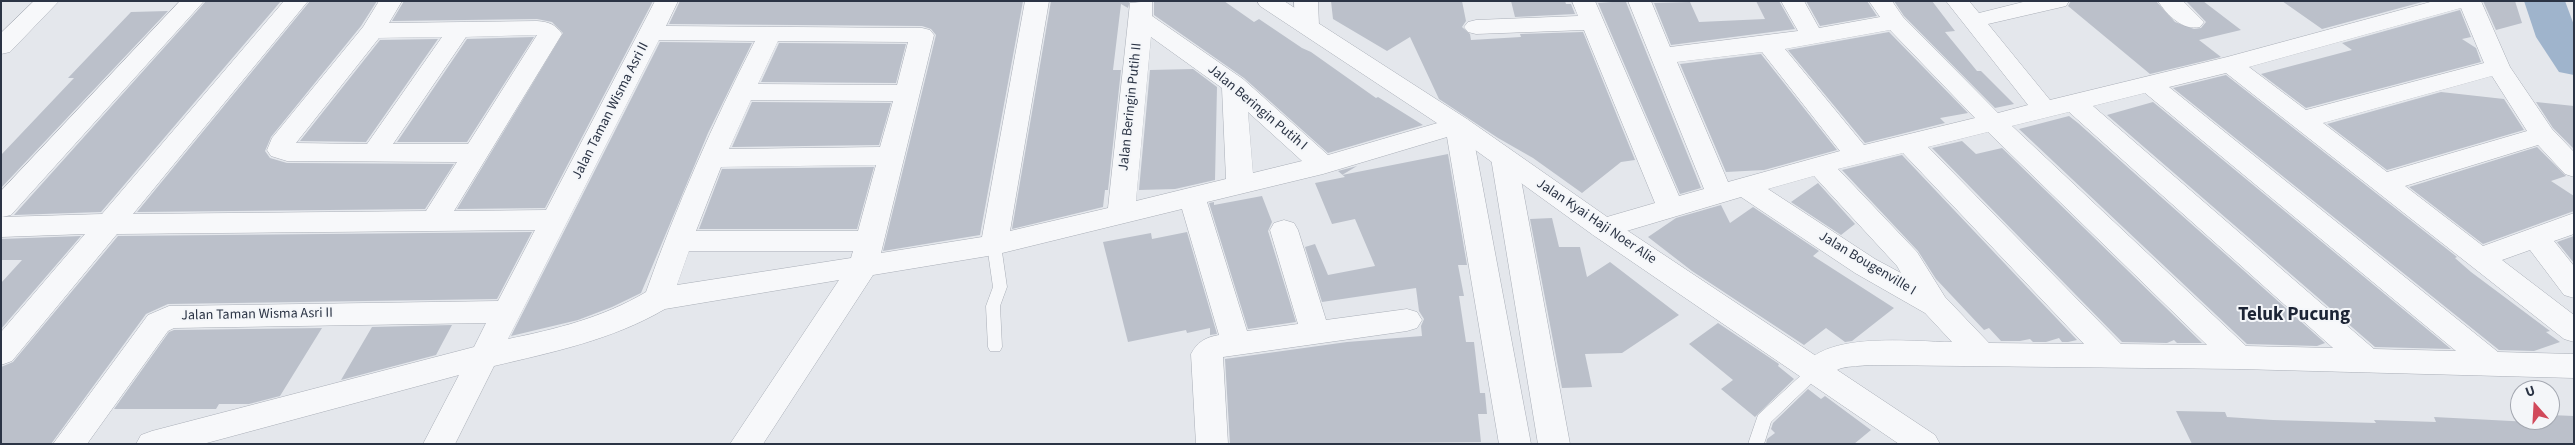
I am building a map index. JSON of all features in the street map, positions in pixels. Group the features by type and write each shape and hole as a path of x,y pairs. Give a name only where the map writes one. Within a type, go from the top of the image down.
{"street":[{"path":"1,47 48,1"},
{"path":"1,208 192,1"},
{"path":"1,353 297,1"},
{"path":"391,1 372,31 281,144 280,150 287,152 373,154 475,153"},
{"name":"Jalan Taman Wisma Asri II","path":"439,444 667,1"},
{"path":"994,244 1037,1"},
{"name":"Jalan Kyai Haji Noer Alie","path":"1268,1 1306,14 1603,228 1924,444"},
{"path":"1639,1 1662,56 1732,189"},
{"path":"1792,1 1813,37"},
{"path":"1880,1 1895,22 1992,122 2239,357"},
{"path":"1957,1 2044,110"},
{"path":"1973,21 2058,1"},
{"path":"2170,1 2192,22"},
{"path":"1603,228 1819,165 2230,64 2461,1"},
{"path":"2469,1 2498,67 2543,135 2574,168"},
{"name":"Jalan Beringin Putih I","path":"1141,10 1234,85 1323,165"},
{"name":"Jalan Beringin Putih II","path":"1121,212 1141,10"},
{"path":"1476,27 1587,12 1670,207"},
{"path":"1662,56 1768,44 1895,22"},
{"path":"372,31 537,28 545,30 550,34 433,222"},
{"path":"373,154 459,30"},
{"path":"650,33 922,35 890,156 867,254 746,444"},
{"path":"658,299 677,242 712,158 741,92 770,34"},
{"path":"1768,44 1858,156"},
{"path":"2230,64 2574,331"},
{"path":"2302,120 2498,67"},
{"path":"2149,83 2492,364"},
{"path":"1234,85 1240,185"},
{"path":"741,92 907,93"},
{"path":"2073,102 2368,360"},
{"path":"152,444 484,357 563,339 600,328 638,313 658,299 867,254 994,244 1323,165 1458,125 1515,444"},
{"path":"2383,183 2543,135"},
{"path":"1909,143 2113,355"},
{"path":"712,158 890,156"},
{"path":"1504,158 1554,444"},
{"path":"1819,165 1908,259 1935,305"},
{"name":"Jalan Bougenville I","path":"1732,189 1935,305 1980,353"},
{"path":"1192,196 1236,342"},
{"path":"1,227 109,224 555,220"},
{"path":"2479,258 2574,223"},
{"path":"1284,230 1315,332"},
{"path":"2535,237 2574,287"},
{"path":"677,242 867,254"},
{"name":"Jalan Taman Wisma Asri II","path":"70,444 158,323 169,317 507,312"},
{"path":"1212,444 1206,354 1215,346 1406,320"},
{"path":"1816,370 1833,358 1855,354 1980,353 2239,357 2574,366"}],"lane":[{"path":"994,244 1000,287 993,306 995,347"},
{"path":"1756,444 1764,420 1816,370"}],"building":[{"path":"206,1 281,1 101,212 14,215"},
{"path":"310,1 377,1 361,26 271,137 265,151 270,158 287,163 454,164 425,209 137,212"},
{"path":"404,1 653,1 545,208 457,209 563,33 552,22 537,19 392,21"},
{"path":"680,1 1023,1 980,235 883,251 936,35 931,29 922,26 669,24"},
{"path":"1051,1 1130,1 1128,8 1121,4 1113,70 1121,70 1108,190 1105,190 1103,207 1012,229"},
{"path":"1154,1 1224,1 1254,22 1259,19 1311,52 1376,98 1378,97 1423,125 1328,153 1244,78 1154,15"},
{"path":"1331,1 1462,1 1466,21 1462,27 1470,34 1471,40 1521,37 1520,34 1583,32 1635,160 1621,162 1582,193 1533,158 1498,138 1439,99 1410,37 1387,51 1333,19"},
{"path":"1511,1 1565,1 1566,4 1571,4 1575,14 1515,17"},
{"path":"1626,1 1701,188 1680,194 1598,3"},
{"path":"1756,1 1779,1 1795,29 1671,45 1654,3 1690,2 1699,22 1765,19"},
{"path":"1806,1 1867,1 1877,16 1820,26"},
{"path":"1894,1 1932,1 1955,31 1945,32 1977,71 1981,71 2014,104 1995,108 1904,16"},
{"path":"2071,1 2156,1 2175,22 2194,29 2201,28 2206,22 2186,1 2203,1 2241,30 2199,40 2221,57 2150,74 2068,6"},
{"path":"2282,1 2426,1 2322,29"},
{"path":"2483,1 2515,1 2522,23 2496,30"},
{"path":"2460,10 2471,37 2462,39 2476,48 2481,62 2306,108 2261,74 2352,50 2342,43"},
{"path":"168,11 1,188 1,155 74,78 68,78 131,12"},
{"path":"1889,32 1968,113 1940,118 1945,123 1865,143 1788,50"},
{"path":"534,37 467,142 397,142 467,39"},
{"path":"438,39 366,142 300,141 380,40"},
{"path":"660,42 752,43 708,133 641,293 578,320 511,336"},
{"path":"779,43 906,44 896,83 761,82"},
{"path":"1761,54 1837,150 1764,170 1726,172 1680,64"},
{"path":"1193,69 1217,87 1215,180 1175,189 1139,190 1150,70"},
{"path":"2226,75 2457,257 2455,258 2471,272 2550,331 2546,332 2560,342 2534,351 2499,350 2173,88"},
{"path":"2441,92 2504,99 2524,130 2387,170 2327,124"},
{"path":"752,102 891,103 879,145 732,147"},
{"path":"2153,102 2451,349 2375,347 2107,115"},
{"path":"2536,102 2574,106 2574,149 2553,128"},
{"path":"2069,116 2325,343 2317,346 2247,344 2019,129"},
{"path":"1962,141 1976,154 2002,148 2202,343 2177,343 2174,340 2167,343 2122,342 1932,148"},
{"path":"2537,147 2566,176 2551,181 2574,196 2574,211 2483,244 2409,187"},
{"path":"1448,154 1467,265 1458,265 1464,296 1459,296 1466,342 1474,342 1480,393 1485,393 1487,414 1478,414 1481,442 1230,444 1225,359 1347,342 1422,336 1421,326 1424,319 1419,311 1416,288 1322,302 1305,247 1315,244 1328,275 1375,266 1355,219 1332,224 1315,183 1345,177 1343,175"},
{"path":"1902,155 2077,340 2062,342 2059,338 2046,342 2033,342 2030,339 2001,341 1989,328 1984,330 1936,279 1918,251 1842,170"},
{"path":"1357,166 1342,175 1338,171"},
{"path":"874,167 857,229 699,229 722,169"},
{"path":"1818,183 1855,224 1841,235 1791,202"},
{"path":"1262,196 1272,222 1268,231 1296,322 1248,329 1209,203 1214,202 1214,205"},
{"path":"1721,205 1730,223 1753,207 1819,251 1813,256 1894,308 1852,341 1845,342 1826,328 1804,345 1692,271 1648,237 1676,218"},
{"path":"1552,218 1559,247 1580,247 1587,277 1610,262 1679,315 1622,353 1585,354 1592,387 1562,388 1530,219"},
{"path":"532,232 497,299 168,304 146,314 51,444 1,444 1,367 13,362 118,236"},
{"path":"1187,232 1217,334 1210,335 1210,328 1187,333 1186,330 1128,342 1103,242 1151,233 1152,239"},
{"path":"81,236 1,329 1,283 22,260 1,260 1,239"},
{"path":"2574,236 2574,263 2557,242"},
{"path":"1718,323 1779,364 1778,366 1794,379 1755,417 1721,389 1733,380 1689,344"},
{"path":"452,325 436,355 341,380 372,327"},
{"path":"322,328 280,396 249,404 219,404 216,409 114,409 169,332 174,330"},
{"path":"1808,389 1821,399 1825,396 1871,430 1854,444 1766,444 1767,439 1775,433 1771,429 1773,423"},
{"path":"2176,411 2225,412 2227,417 2273,420 2376,423 2374,420 2436,422 2434,417 2510,421 2510,430 2560,430 2560,415 2574,416 2574,444 2192,444"}],"waterway":[{"path":"2544,1 2557,37 2574,62"}],"district":[{"name":"Teluk Pucung","path":"2294,316"}]}
